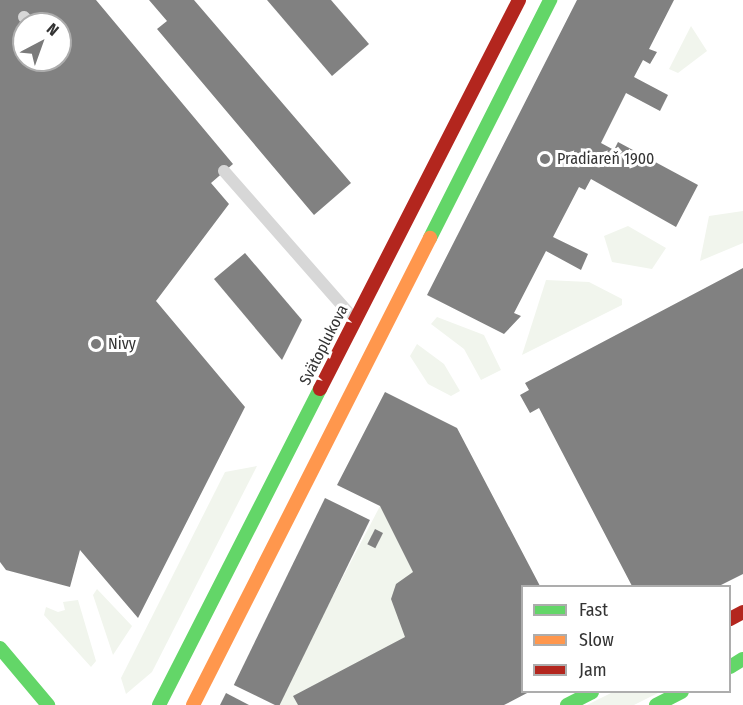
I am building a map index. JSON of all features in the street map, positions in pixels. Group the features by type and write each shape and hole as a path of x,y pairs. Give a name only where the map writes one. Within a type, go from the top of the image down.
{"street":[{"name":"Svätoplukova","path":"159,705 519,0"},
{"path":"193,705 550,0"},
{"path":"0,648 47,703 62,705"},
{"path":"142,700 169,687"},
{"path":"567,705 590,693"},
{"path":"656,705 680,693"}],"lane":[{"path":"224,171 354,320 378,339"}],"shaded area":[{"path":"691,26 707,51 678,73 669,69"},
{"path":"743,211 743,243 700,261 709,216"},
{"path":"628,226 666,248 652,269 612,262 604,236"},
{"path":"546,280 589,282 622,299 622,305 522,355"},
{"path":"437,317 484,335 501,370 481,380 464,349 431,324"},
{"path":"417,344 444,364 460,391 451,396 428,384 410,356"},
{"path":"402,464 439,533 387,705 276,705"},
{"path":"257,466 152,672 126,694 121,678 225,472"},
{"path":"97,589 132,626 113,655 93,595"},
{"path":"78,600 96,661 91,667 44,615 46,607 58,612 65,610 63,602"},
{"path":"611,693 658,693 634,705 587,705"}],"building":[{"name":"Nivy","path":"0,0 96,0 233,164 211,183 229,204 156,301 245,407 138,618 80,550 70,587 6,570 0,562"},
{"path":"149,0 194,0 351,183 314,215 157,29 167,21"},
{"path":"267,0 331,0 369,44 332,76"},
{"name":"Pradiareň 1900","path":"577,0 674,0 649,49 657,52 650,64 643,60 634,77 668,95 660,111 626,93 601,143 614,150 618,142 698,185 676,227 591,179 585,190 579,187 553,237 588,254 581,270 546,251 514,313 521,316 504,334 427,295"},
{"path":"245,253 302,320 282,360 214,279"},
{"path":"743,268 743,574 721,585 631,585 539,408 530,413 520,395 529,390 525,383"},
{"path":"385,392 457,428 539,585 521,585 521,693 527,693 504,705 298,705 293,696 405,637 391,599 396,584 413,572 380,506 337,485"},
{"path":"325,498 370,520 280,705 275,705 234,685"},
{"path":"375,529 383,533 375,548 367,544"},
{"path":"226,693 249,705 220,705"}],"traffic: fast":[{"path":"430,238 550,0"},
{"path":"159,705 320,389"},
{"path":"0,648 48,705"},
{"path":"731,666 743,659"},
{"path":"567,705 590,693"},
{"path":"656,705 680,693"}],"traffic: slow":[{"path":"193,705 430,238"}],"traffic: jam":[{"path":"320,389 519,0"},
{"path":"731,618 743,612"}],"place":[{"name":"Pradiareň 1900","path":"545,159"},
{"name":"Nivy","path":"96,344"}]}
